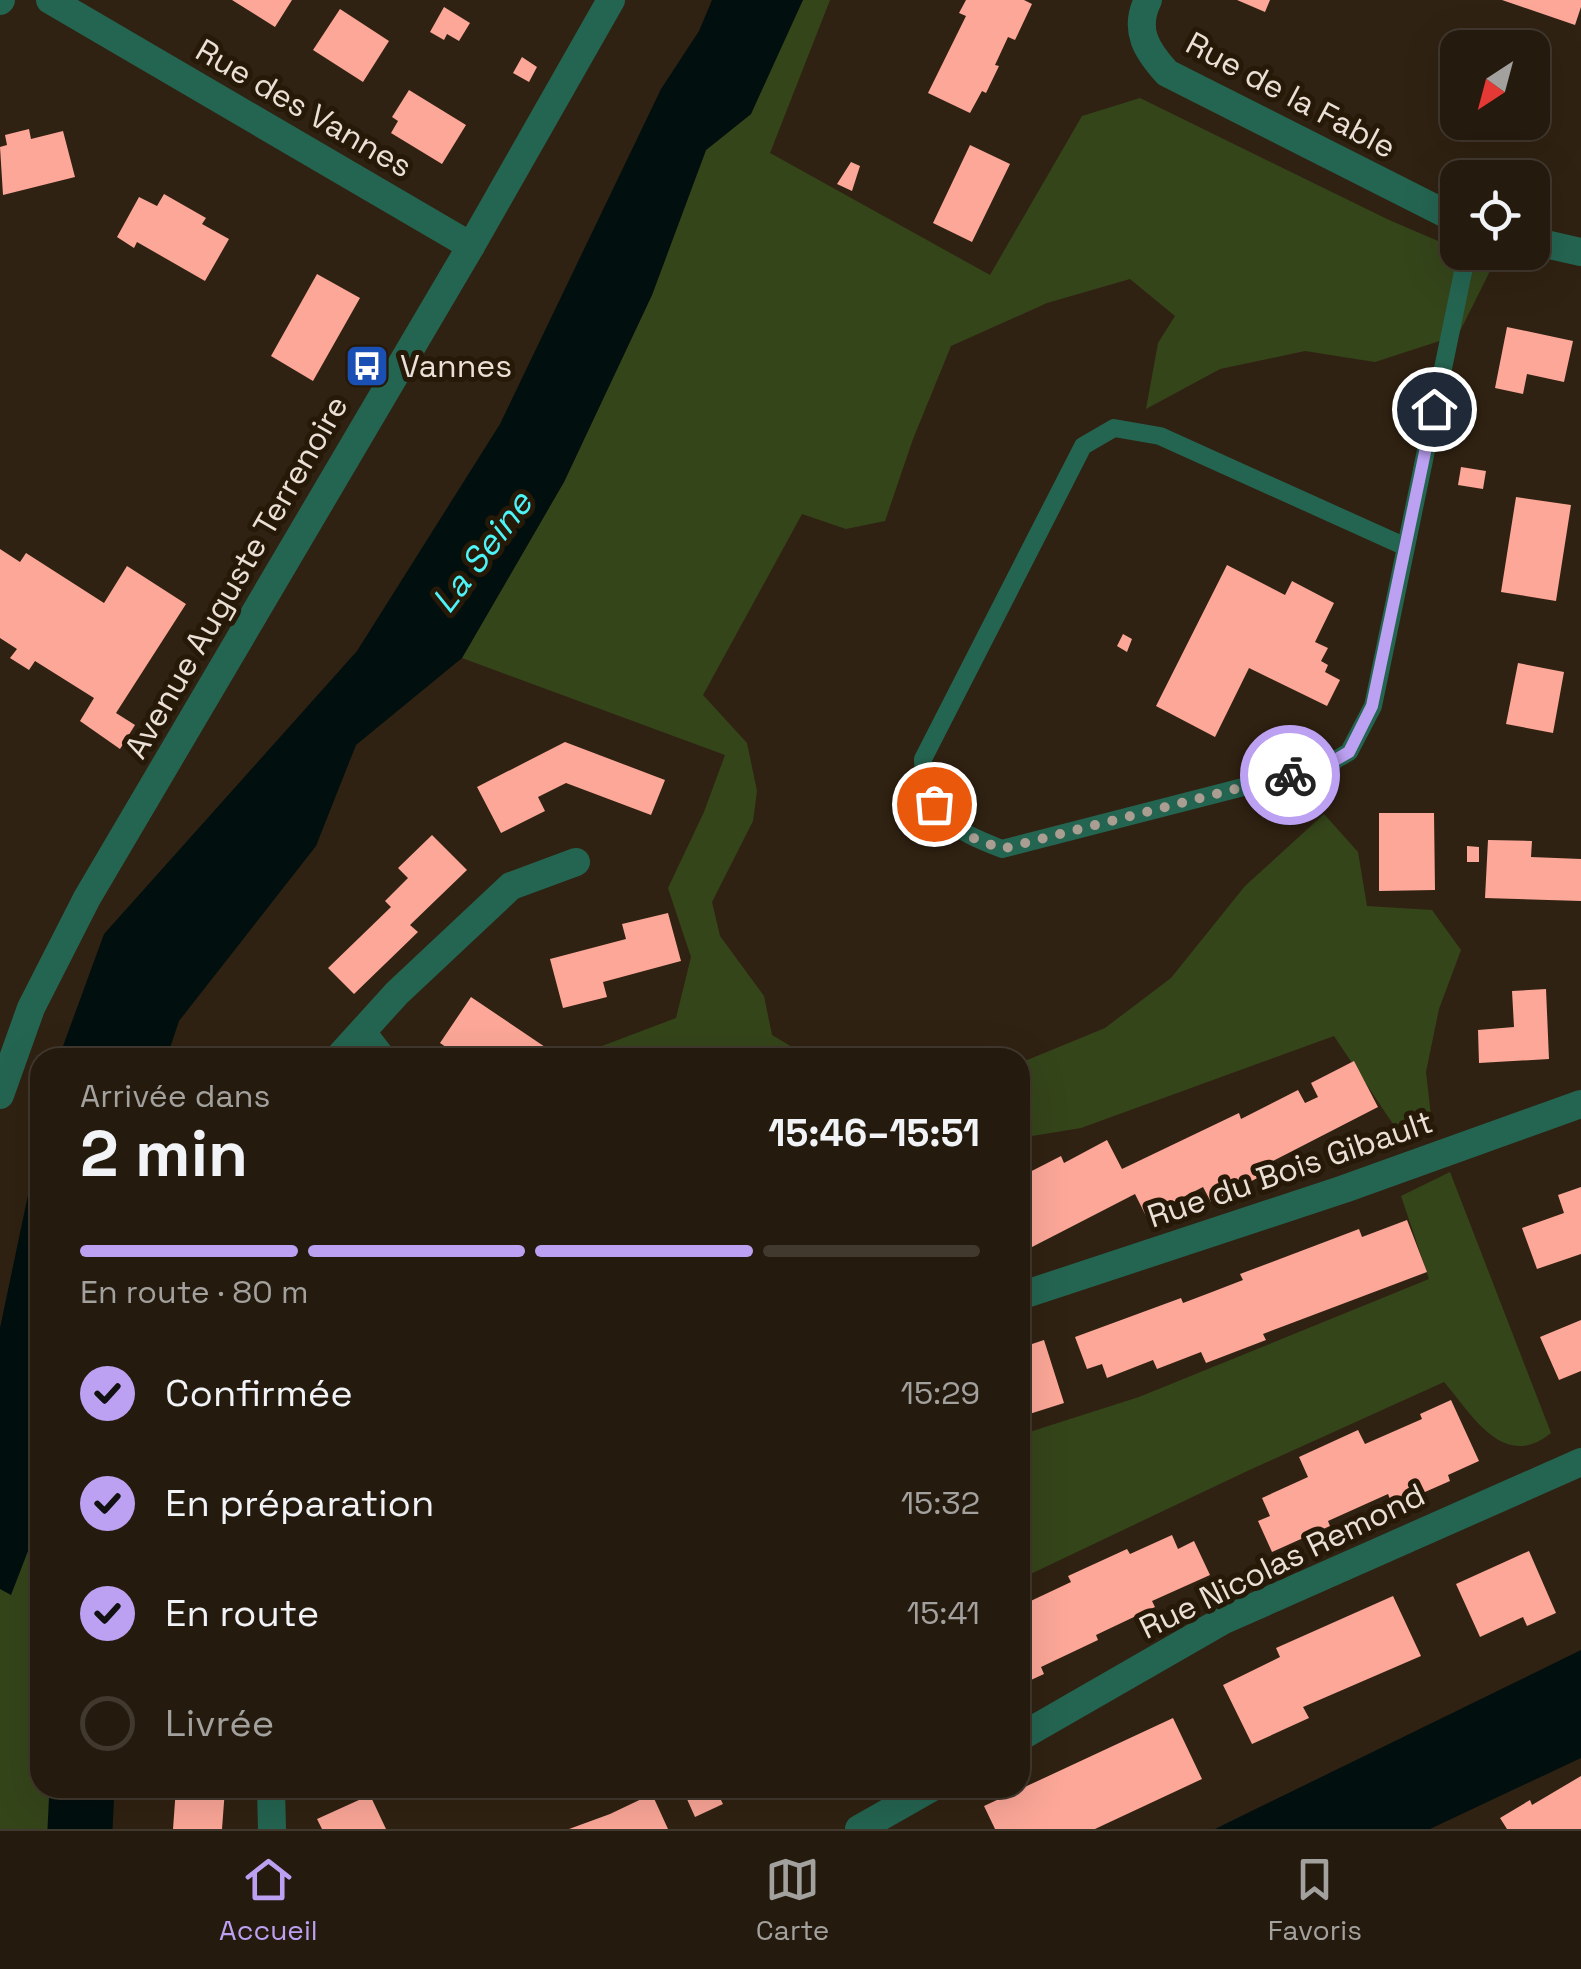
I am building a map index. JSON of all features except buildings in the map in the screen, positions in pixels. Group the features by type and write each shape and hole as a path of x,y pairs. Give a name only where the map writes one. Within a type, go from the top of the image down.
{"street":[{"name":"Rue des Vannes","path":"50,0 471,246"},
{"name":"Avenue Auguste Terrenoire","path":"0,1095 31,1008 87,898 471,246 611,0"},
{"name":"Rue de la Fable","path":"1148,0 1142,12 1142,37 1149,54 1167,73 1440,211"},
{"path":"1550,245 1581,252"},
{"path":"347,1048 397,992 511,886 576,862"},
{"path":"362,1032 374,1048"},
{"name":"Rue du Bois Gibault","path":"1030,1293 1344,1189 1581,1104"},
{"name":"Rue Nicolas Remond","path":"1030,1731 1222,1621 1581,1462"},
{"path":"271,1798 272,1829"},
{"path":"859,1829 913,1798"}],"lane":[{"path":"1406,547 1160,436 1114,428 1083,446 923,759 924,779 934,804 958,832 1002,849 1325,766 1349,752 1372,706 1406,547 1463,270"}],"green space":[{"path":"799,0 830,0 770,153 990,275 1082,116 1140,98 1440,242 1440,270 1490,270 1458,335 1375,362 1305,351 1220,369 1146,409 1158,343 1175,316 1130,279 1047,303 951,346 885,521 846,529 802,514 703,695 747,743 757,791 753,821 712,902 720,936 764,996 772,1035 794,1048 597,1048 676,1018 691,957 668,888 704,812 725,755 462,658 564,482 652,295 706,150 751,114"},
{"path":"1324,814 1358,852 1367,906 1432,910 1461,950 1439,1009 1426,1072 1431,1116 1395,1127 1334,1036 1081,1128 1030,1136 1030,1059 1105,1028 1171,978 1245,886"},
{"path":"1450,1172 1551,1433 1534,1443 1518,1446 1503,1442 1478,1422 1444,1382 1030,1574 1030,1432 1139,1397 1429,1279 1401,1196"},
{"path":"30,1520 30,1798 49,1798 49,1829 0,1829 0,1567"}],"water":[{"name":"La Seine","path":"712,0 803,0 751,114 706,150 652,295 564,482 462,658 356,745 316,846 179,1021 170,1048 62,1048 104,934 357,651 500,424 661,89 699,31"},
{"path":"30,1186 30,1546 11,1595 0,1589 0,1328"},
{"path":"1581,1650 1581,1758 1430,1829 1215,1829"}],"waterway":[{"path":"80,1829 82,1798"}],"way so far":[{"path":"934,804 958,832 1002,849 1290,775"}],"place":[{"name":"Vannes","path":"367,366"}],"route":[{"path":"1290,775 1325,766 1349,752 1372,706 1434,409"}]}
